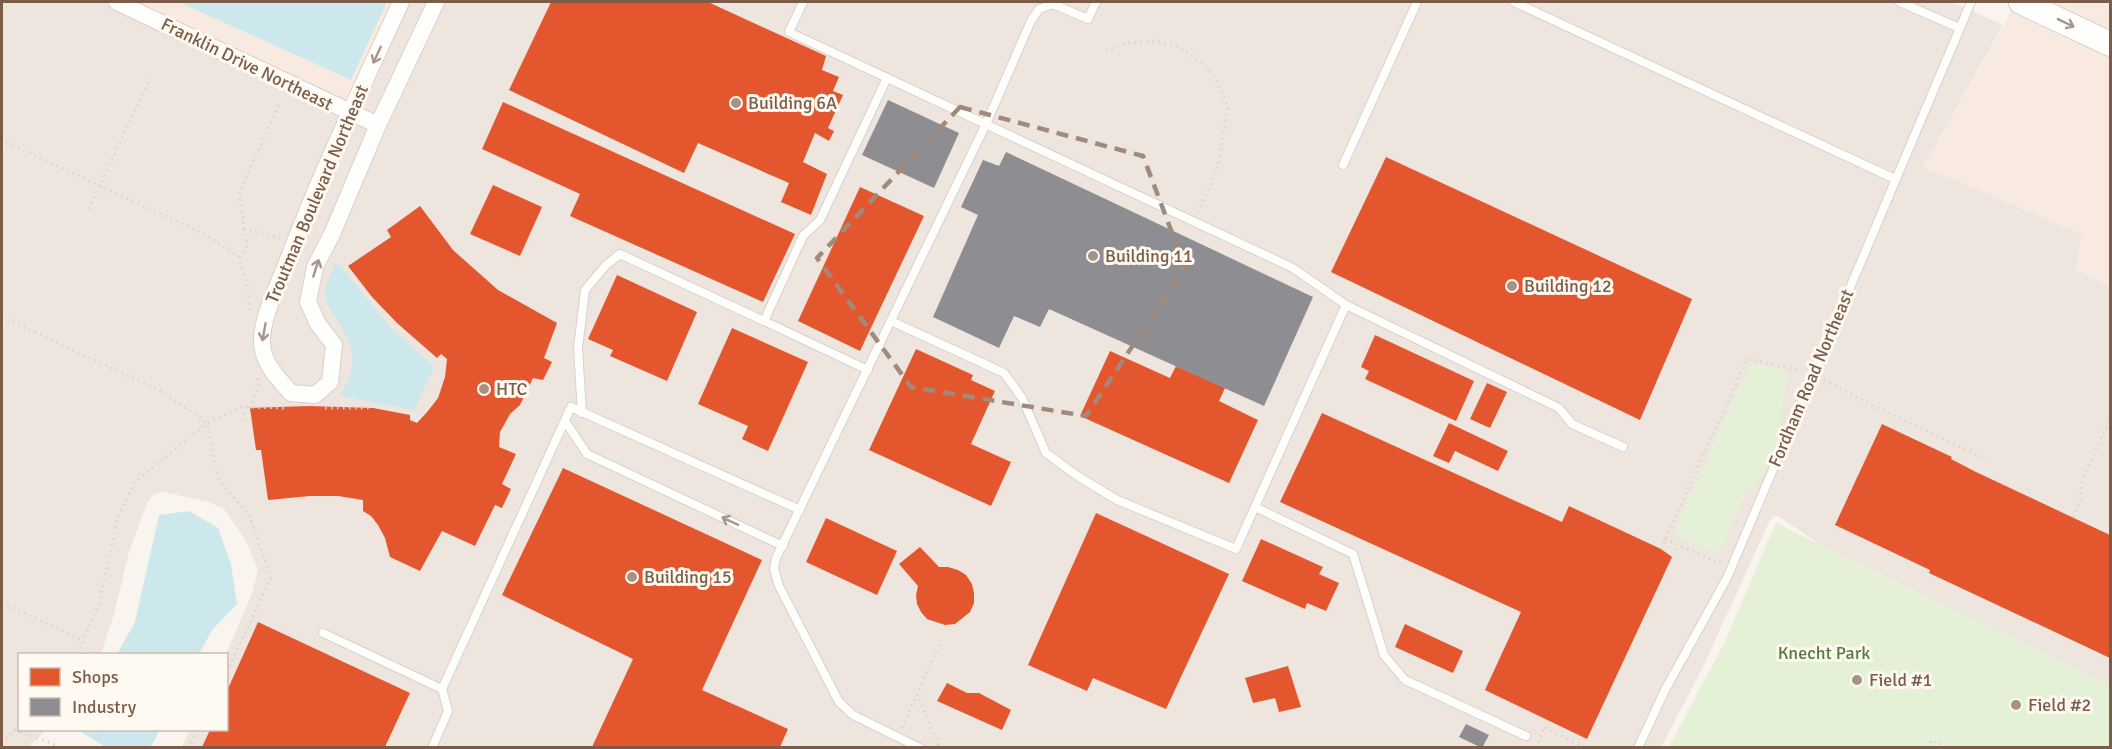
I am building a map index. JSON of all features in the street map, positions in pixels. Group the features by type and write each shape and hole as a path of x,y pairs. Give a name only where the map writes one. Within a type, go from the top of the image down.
{"street":[{"name":"Franklin Drive Northeast","path":"117,2 378,125"},
{"name":"Troutman Boulevard Northeast","path":"402,2 350,113 302,223 268,309 262,343 268,366 291,393 315,395 330,381 334,345 318,324 308,302 315,267 332,234 378,125 435,2"},
{"path":"2021,2 2110,44"}],"lane":[{"path":"803,2 789,32 1293,268 1346,305 1559,408 1572,424 1623,447"},
{"path":"920,747 853,715 839,702 779,585 774,569 776,558 986,124 1031,21 1039,9 1053,4 1088,19 1096,2"},
{"path":"1343,165 1417,2"},
{"path":"1514,2 1895,179"},
{"path":"1900,2 1959,28"},
{"name":"Fordham Road Northeast","path":"1638,747 1665,690 1727,578 1971,2"},
{"path":"764,321 803,236 820,220 887,78"},
{"path":"582,413 578,348 585,290 620,254 868,370"},
{"path":"891,321 1004,373 1022,398 1046,453 1076,475 1117,500 1236,549 1346,305"},
{"path":"432,747 448,711 442,689 572,407 800,510"},
{"path":"565,421 587,454 783,546"},
{"path":"1255,507 1353,554 1384,655 1405,680 1526,736"},
{"path":"323,633 442,689"}],"path":[{"path":"1106,51 1137,42 1154,41 1177,46 1201,62 1215,77 1228,107 1218,167 1193,222"},
{"path":"89,209 150,78"},
{"path":"240,257 247,246 239,193 280,102"},
{"path":"7,143 202,233 240,257 247,283 250,318"},
{"path":"2,317 161,392 207,423 218,478 250,518 271,577 228,669"},
{"path":"250,408 259,384 256,375"},
{"path":"242,407 246,422"},
{"path":"79,653 99,603 118,518 134,483 207,423 242,407 295,408"},
{"path":"317,408 373,408"},
{"path":"2073,517 2080,502 2082,480 2109,427 2110,419"},
{"path":"1665,539 1719,564 1724,554"},
{"path":"2,603 85,641"},
{"path":"898,736 941,640"},
{"path":"917,694 940,747"},
{"path":"2,742 18,726"},
{"path":"1536,747 1544,727 1584,747"},
{"path":"14,730 58,747"},
{"path":"188,747 197,731"},
{"path":"1928,747 1931,740 1943,745 1942,747"}],"highlighted area":[{"path":"960,107 1143,156 1185,267 1086,416 911,387 817,258"}],"shaded area":[{"path":"2,2 113,2 356,117 409,2 1952,2 2003,25 1923,167 2081,234 2076,269 2110,287 2110,686 1824,547 1778,516 1774,516 1770,520 1703,667 1661,747 182,747 190,731 228,731 226,653 253,591 258,569 245,539 224,509 209,502 164,492 154,494 147,503 129,552 114,614 101,653 18,653 18,731 45,731 29,747 2,747"},
{"path":"113,2 184,2 184,4 351,80 387,2 409,2 356,117"},
{"path":"2042,2 2106,2 2110,4 2110,34"},
{"path":"2012,7 2110,55 2110,287 2076,269 1923,167"}],"green space":[{"path":"1750,363 1786,370 1778,440 1755,490 1748,487 1718,554 1673,534"},
{"name":"Knecht Park","path":"1776,523 2110,685 2110,747 1669,747 1725,641"}],"water":[{"path":"184,2 387,2 351,80 183,4"},
{"path":"335,264 340,266 391,328 434,367 414,410 340,396 350,376 352,357 348,339 326,299 325,290"},
{"path":"189,511 218,528 231,564 237,604 212,630 200,653 118,653 135,622 159,515"},
{"path":"80,731 159,731 150,748 105,747"}],"building: Shops":[{"name":"Building 6A","path":"551,2 708,2 826,56 822,70 839,77 833,91 843,95 828,128 834,131 829,141 815,133 803,162 827,174 811,215 781,202 789,183 698,143 684,173 509,90"},
{"path":"503,102 795,234 763,302 570,216 580,194 482,149"},
{"name":"Building 12","path":"1386,157 1692,299 1640,420 1331,272"},
{"path":"493,185 542,207 520,256 470,234"},
{"path":"860,187 924,216 860,351 798,321"},
{"name":"HTC","path":"420,206 453,250 498,290 557,323 544,358 552,362 543,380 533,378 520,405 510,414 500,432 499,447 516,454 502,484 511,489 502,508 495,505 475,546 442,531 420,571 390,557 385,538 378,525 371,516 363,511 363,500 338,496 310,496 268,500 261,450 256,450 250,408 309,406 373,408 410,415 410,420 417,423 428,411 438,398 445,377 447,359 441,354 437,358 397,323 372,297 348,266 391,237 387,230"},
{"path":"617,275 697,312 667,381 610,356 613,350 588,339"},
{"path":"732,328 808,362 768,451 742,439 748,426 698,404"},
{"path":"1375,335 1474,381 1456,421 1365,379 1369,371 1361,367"},
{"path":"916,349 973,375 971,380 995,391 971,444 1011,462 991,506 869,450"},
{"path":"1110,351 1170,378 1176,366 1225,388 1219,401 1258,420 1229,483 1080,416"},
{"path":"1487,383 1507,392 1490,428 1470,419"},
{"path":"1322,413 1562,522 1569,506 1661,549 1672,557 1587,739 1485,690 1521,612 1280,502"},
{"path":"1449,423 1508,451 1498,471 1455,451 1449,463 1433,456"},
{"path":"1882,424 1952,457 1951,459 1976,472 2110,535 2110,658 1929,573 1930,570 1835,525"},
{"name":"Building 15","path":"563,468 762,560 702,690 788,729 780,747 592,747 633,659 502,595"},
{"path":"1096,513 1229,574 1166,709 1093,678 1087,691 1028,665"},
{"path":"826,518 897,551 877,595 806,562"},
{"path":"1261,539 1323,567 1319,574 1339,583 1326,611 1307,603 1305,609 1242,581"},
{"path":"920,547 939,567 958,570 966,575 972,584 974,603 970,612 955,624 945,625 927,619 917,604 918,586 899,564"},
{"path":"258,622 410,693 385,747 202,747 210,731 228,731 228,689"},
{"path":"1405,624 1463,651 1453,673 1395,647"},
{"path":"1288,666 1301,707 1279,712 1275,698 1253,703 1245,678"},
{"path":"947,683 967,693 979,693 1011,710 1002,730 937,701"}],"building: Industry":[{"path":"888,100 959,133 934,188 862,155"},
{"name":"Building 11","path":"1006,152 1313,297 1264,406 1049,309 1040,327 1014,316 999,348 933,317 978,215 961,207 983,160 999,166"},
{"path":"1466,724 1489,735 1482,748 1459,737"}],"place":[{"name":"Building 6A","path":"736,103"},
{"name":"Building 11","path":"1093,256"},
{"name":"Building 12","path":"1512,286"},
{"name":"HTC","path":"484,389"},
{"name":"Building 15","path":"632,577"},
{"name":"Field #1","path":"1857,680"},
{"name":"Field #2","path":"2016,705"}]}
